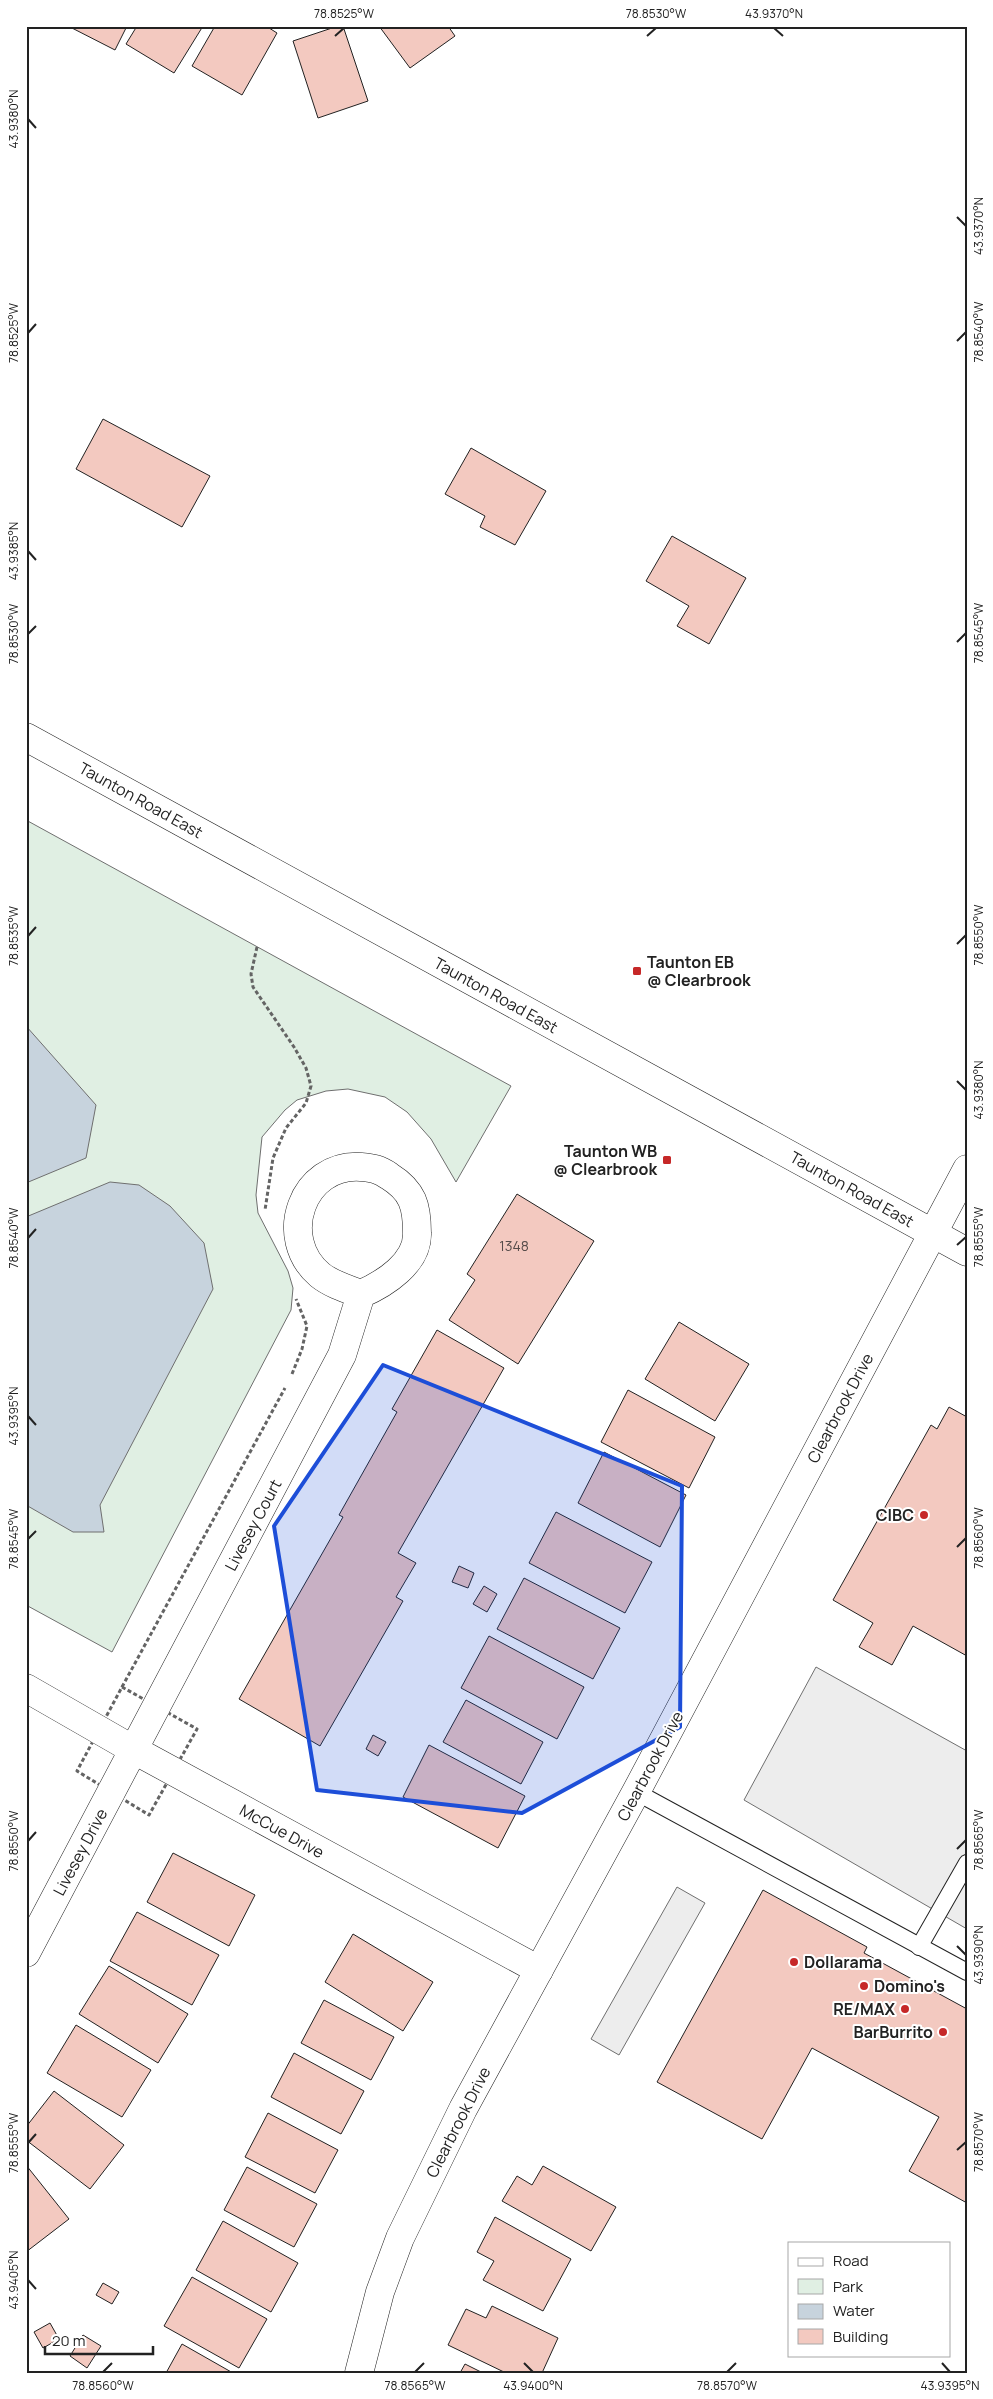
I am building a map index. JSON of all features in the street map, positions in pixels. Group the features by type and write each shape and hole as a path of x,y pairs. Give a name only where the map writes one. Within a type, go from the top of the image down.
{"street":[{"name":"Taunton Road East","path":"26,738 967,1252"},
{"path":"346,1166 378,1168 403,1184 417,1210 418,1240 403,1267 381,1285 361,1294 337,1285 319,1274 306,1257 299,1241 298,1223 305,1196 318,1180 346,1166"},
{"name":"Clearbrook Drive","path":"359,2373 380,2292 400,2238 463,2109 636,1792 967,1169"},
{"name":"Livesey Court","path":"134,1750 342,1355 361,1294"},
{"name":"McCue Drive","path":"26,1688 134,1750 539,1970"},
{"name":"Livesey Drive","path":"26,1953 134,1750"}],"lane":[{"path":"636,1792 919,1948 967,1972"},
{"path":"919,1948 967,1863"}],"path":[{"path":"257,947 251,974 252,986 298,1054 306,1068 311,1086 306,1103 286,1128 273,1158 267,1184 265,1215"},
{"path":"122,1688 293,1373 302,1349 307,1326 292,1292"}],"highlighted area":[{"path":"383,1365 682,1486 680,1727 522,1813 317,1790 274,1526"}],"green space":[{"path":"26,820 511,1086 456,1182 431,1139 407,1112 385,1097 348,1089 326,1091 297,1100 285,1110 262,1137 256,1195 258,1213 288,1271 293,1288 291,1310 112,1652 26,1605"}],"shaded area":[{"path":"816,1667 967,1751 967,1929 744,1800"},
{"path":"677,1887 705,1903 619,2055 591,2039"}],"water":[{"path":"26,1026 96,1105 86,1158 26,1183"},
{"path":"110,1182 139,1185 170,1206 204,1243 213,1289 100,1505 104,1532 73,1532 26,1505 26,1217"}],"building":[{"path":"68,26 127,26 115,50"},
{"path":"137,26 203,26 174,73 126,44"},
{"path":"215,26 266,26 277,33 242,95 192,66"},
{"path":"343,26 368,101 318,118 293,41"},
{"path":"379,26 448,26 455,36 410,68"},
{"path":"103,419 210,476 182,527 76,469"},
{"path":"471,448 546,491 515,545 480,527 485,516 445,494"},
{"path":"672,536 746,578 709,644 677,626 689,606 646,581"},
{"path":"517,1194 594,1241 518,1364 449,1320 475,1280 467,1274"},
{"path":"679,1322 749,1364 715,1421 645,1379"},
{"path":"437,1330 504,1368 398,1553 416,1563 396,1597 403,1601 320,1746 239,1699 343,1517 339,1515 397,1412 392,1409"},
{"path":"628,1390 715,1437 689,1488 601,1442"},
{"name":"CIBC","path":"949,1407 967,1417 967,1656 913,1626 892,1665 859,1647 873,1623 833,1600 931,1425 937,1429"},
{"path":"604,1452 686,1495 660,1547 578,1503"},
{"path":"556,1512 652,1562 625,1613 529,1563"},
{"path":"459,1566 474,1573 468,1588 452,1582"},
{"path":"524,1578 620,1628 593,1679 497,1629"},
{"path":"484,1586 497,1594 487,1612 473,1604"},
{"path":"489,1636 584,1687 557,1739 461,1688"},
{"path":"466,1700 543,1742 521,1784 443,1742"},
{"path":"373,1735 386,1742 378,1756 366,1749"},
{"path":"429,1745 525,1796 498,1848 403,1797"},
{"path":"173,1853 255,1895 229,1946 147,1902"},
{"path":"763,1890 867,1947 864,1953 967,2009 967,2203 909,2171 939,2117 812,2048 762,2139 657,2082"},
{"path":"137,1912 219,1955 192,2005 110,1961"},
{"path":"353,1934 433,1982 403,2031 325,1982"},
{"path":"109,1966 188,2014 158,2063 79,2014"},
{"path":"324,2000 394,2037 371,2080 301,2043"},
{"path":"76,2025 151,2070 122,2117 47,2073"},
{"path":"294,2053 364,2091 341,2134 271,2097"},
{"path":"54,2091 124,2145 90,2189 26,2140 26,2127"},
{"path":"268,2113 338,2150 315,2193 245,2157"},
{"path":"26,2165 69,2219 26,2252"},
{"path":"543,2166 616,2207 591,2251 502,2201 517,2176 532,2185"},
{"path":"247,2167 317,2204 294,2247 224,2210"},
{"path":"495,2217 571,2259 543,2311 483,2280 494,2261 477,2252"},
{"path":"223,2221 298,2263 271,2312 196,2270"},
{"path":"192,2277 267,2319 239,2368 164,2326"},
{"path":"103,2283 119,2292 112,2304 96,2295"},
{"path":"492,2306 558,2338 542,2373 506,2373 448,2345 466,2309 486,2318"},
{"path":"50,2323 59,2339 43,2348 34,2332"},
{"path":"83,2335 101,2346 87,2368 70,2356"},
{"path":"182,2344 233,2373 166,2373"},
{"path":"465,2364 483,2373 460,2373"}],"place":[{"name":"Taunton EB @ Clearbrook","path":"637,971"},
{"name":"Taunton WB @ Clearbrook","path":"667,1160"},
{"name":"CIBC","path":"924,1515"},
{"name":"Dollarama","path":"794,1962"},
{"name":"Domino's","path":"864,1986"},
{"name":"RE/MAX","path":"905,2009"},
{"name":"BarBurrito","path":"943,2032"}]}
